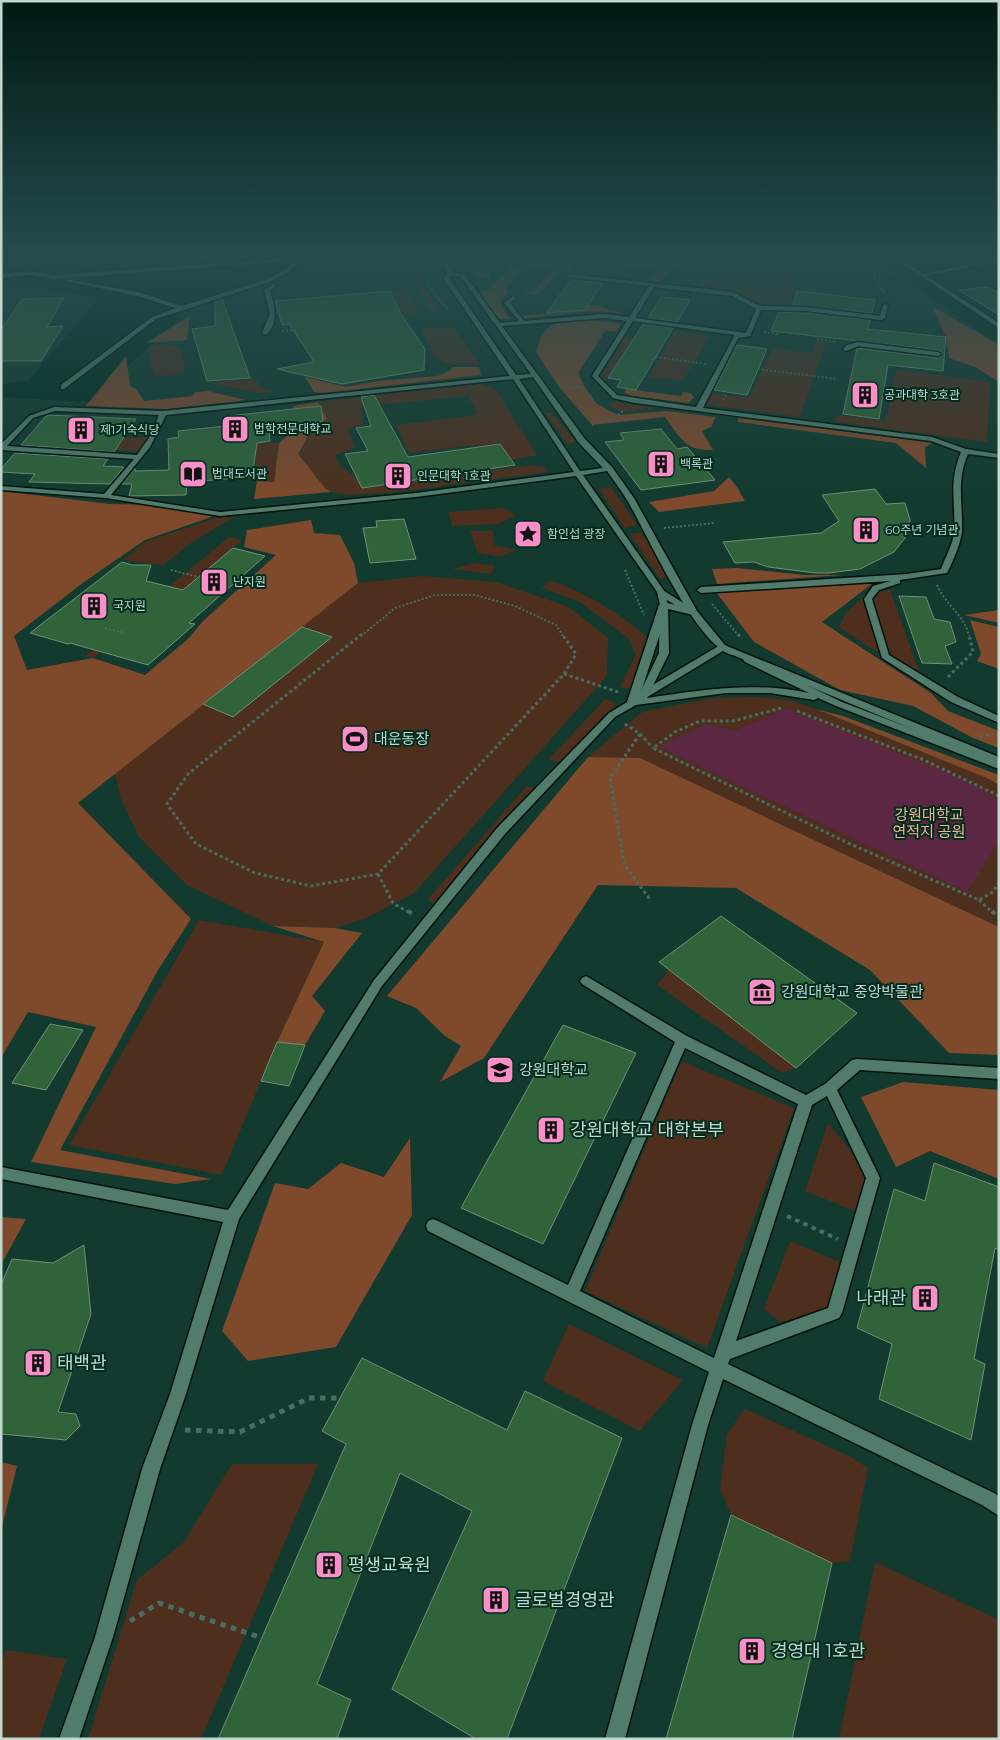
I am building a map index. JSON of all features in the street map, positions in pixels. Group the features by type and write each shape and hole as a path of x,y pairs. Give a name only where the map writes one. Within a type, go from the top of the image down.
{"street":[{"path":"64,387 126,339"},
{"path":"632,702 664,605 693,612"},
{"path":"632,702 722,647 999,761"}],"lane":[{"path":"489,339 579,474 661,592 664,605 664,654 643,696"},
{"path":"509,339 582,441 609,469 649,530 693,612 722,647 839,704 999,766"},
{"path":"617,339 595,376 614,397 698,410 932,439 965,450 999,456"},
{"path":"698,410 735,339"},
{"path":"846,349 849,346 858,344 938,354"},
{"path":"1,448 31,417 54,409 163,413 535,375"},
{"path":"106,496 139,457 158,430 163,413"},
{"path":"1,448 139,457"},
{"path":"700,590 906,577 944,571 958,534 956,496 958,468 965,450"},
{"path":"1,488 106,496 220,514 406,496 609,469"},
{"path":"906,577 876,588 868,599 885,656 935,689 976,712 999,720"},
{"path":"661,592 693,612"},
{"path":"69,1739 104,1637 151,1469 167,1429 232,1217 378,983 501,831 612,715 722,647"},
{"path":"632,702 705,692 749,689 806,695 839,704"},
{"path":"586,982 682,1040 806,1101"},
{"path":"571,1295 682,1040"},
{"path":"615,1739 700,1425 806,1101 830,1088 856,1064 999,1074"},
{"path":"720,1361 834,1313 873,1178 830,1088"},
{"path":"1,1173 232,1217"},
{"path":"433,1226 571,1295 720,1361 988,1499 999,1508"}],"path":[{"path":"818,339 836,342"},
{"path":"656,357 722,366"},
{"path":"758,369 838,379"},
{"path":"560,388 584,386"},
{"path":"592,425 618,415"},
{"path":"649,530 715,523"},
{"path":"623,564 646,621"},
{"path":"171,570 198,577"},
{"path":"700,590 748,644"},
{"path":"435,595 474,595 515,606 556,625 576,654 564,674 378,874 311,886 255,873 196,844 167,804 188,774 395,608 435,595"},
{"path":"935,689 973,652 968,626 941,595"},
{"path":"105,628 124,633"},
{"path":"564,674 615,690 632,702"},
{"path":"653,748 675,732 700,721 733,721 786,706"},
{"path":"795,710 924,760 999,796"},
{"path":"612,715 640,734 653,748 850,844 978,900 999,918"},
{"path":"640,734 610,778 624,864 651,901"},
{"path":"378,874 393,903 427,922"},
{"path":"978,900 993,892 999,882"},
{"path":"770,1208 853,1246"},
{"path":"167,1429 240,1432 309,1398 340,1398"},
{"path":"104,1637 159,1604 262,1638"}],"shaded area":[{"path":"1,339 63,339 29,380 1,385"},
{"path":"152,339 187,339 187,340 146,343"},
{"name":"강원대학교","path":"157,339 995,339 999,341 999,1739 1,1739 1,397 89,402 110,387 126,368"},
{"path":"541,339 600,339 578,373 584,386 597,404 618,415 667,411 716,417 711,427 702,431 713,450 703,450 689,446 665,417 592,425 560,388 536,352"},
{"path":"946,339 989,339 999,345 999,382 975,367 949,358"},
{"path":"126,356 130,386 136,389 144,401 193,396 195,392 208,391 246,400 167,409 86,406"},
{"path":"453,367 479,367 481,375 323,393 314,392 305,377 346,387 379,381 437,376 450,371"},
{"path":"627,389 681,396 683,392 690,393 694,397 689,403 631,396 624,392"},
{"path":"318,402 327,419 313,427 298,454 325,488 331,492 254,499 257,481 274,482 279,443 298,426 293,406"},
{"path":"738,418 933,443 925,447 926,468 896,443 738,422"},
{"path":"729,477 745,501 659,512 649,502 714,491"},
{"path":"1,491 110,504 159,505 220,514 145,540 84,582 14,636 27,670 93,658 145,675 189,638 203,621 276,555 244,547 247,530 311,520 314,533 340,535 354,563 358,583 78,803 191,919 158,970 60,1150 211,1179 175,1184 31,1162 96,1027 28,1012 1,1058"},
{"path":"737,568 804,575 842,575 717,584 712,569"},
{"path":"873,583 822,622 931,693 948,711 999,731 999,748 973,738 913,706 840,690 754,642 716,592"},
{"path":"999,610 999,623 964,615"},
{"path":"970,620 999,627 999,669 977,661 981,654"},
{"name":"강원대학교 연적지 공원","path":"787,709 961,778 999,800 999,840 967,892 659,747 705,724 734,731"},
{"path":"816,709 843,716 999,775 999,785 989,779"},
{"path":"588,757 640,758 999,927 999,1055 949,1053 870,970 736,888 598,885 484,1058 440,1082 461,1046 445,1036 416,1008 387,996"},
{"path":"273,926 335,928 362,933 312,996 325,1011 305,1045 277,1042 324,942"},
{"path":"903,1082 999,1090 999,1179 930,1151 896,1167 861,1097"},
{"path":"410,1138 412,1215 336,1347 248,1361 222,1331 275,1183 308,1189 341,1163 384,1177"},
{"path":"1,1217 26,1219 1,1265"},
{"path":"1,1462 17,1466 1,1531"}],"green space":[{"path":"426,339 462,339 480,364 449,364 435,358"},
{"path":"624,339 632,339 608,378 601,376"},
{"path":"670,339 707,339 683,381 648,377"},
{"path":"816,341 826,343 800,417 701,404 708,393 749,398 773,348 812,353"},
{"path":"160,344 180,346 185,371 170,376 154,375 147,348"},
{"path":"896,370 990,382 987,442 835,422 836,415 886,421"},
{"path":"251,379 258,382 262,389 276,392 258,393 211,383"},
{"path":"481,384 495,389 537,455 510,460 496,445 467,446 409,453 396,425 471,416 477,413 468,396 360,407 363,424 348,430 355,448 335,455 340,466 370,487 532,465 544,467 548,472 405,491 350,495 331,492 325,488 297,454 313,427 326,419 318,402"},
{"path":"616,402 657,408 622,412 608,406 608,403"},
{"path":"545,413 552,413 576,442 567,444"},
{"path":"149,437 138,451 114,450 123,438"},
{"path":"255,443 279,443 274,482 257,481"},
{"path":"611,487 637,525 625,528 599,489"},
{"path":"504,508 515,515 499,524 452,526 449,512"},
{"path":"235,516 188,545 163,565 123,560 147,541 216,518"},
{"path":"470,531 493,531 494,545 516,550 500,557 478,553"},
{"path":"641,532 671,577 660,579 630,534"},
{"path":"229,537 242,540 159,611 150,611 93,658 85,656"},
{"path":"475,563 495,566 491,574 452,569"},
{"name":"대운동장","path":"423,576 496,582 569,607 608,638 607,676 414,893 368,917 335,928 273,926 187,885 139,837 120,797 115,773 358,583"},
{"path":"550,580 602,604 648,638 647,664 634,690 620,687 636,654 628,638 580,602 542,588"},
{"path":"890,590 919,671 872,649 839,627 845,614 865,595"},
{"name":"강원대학교 연적지 공원","path":"756,697 790,700 816,709 989,779 999,785 999,927 640,758 588,757 642,712 713,698"},
{"path":"605,699 617,704 562,763 549,759"},
{"path":"527,786 535,789 483,846 435,905 428,899"},
{"path":"199,920 324,942 277,1042 222,1175 69,1145"},
{"path":"669,970 796,1068 782,1073 657,985"},
{"path":"681,1061 794,1108 707,1348 585,1291"},
{"path":"828,1123 873,1178 862,1214 805,1191"},
{"path":"790,1241 847,1265 834,1313 780,1322 764,1309"},
{"path":"569,1324 683,1380 640,1431 543,1381"},
{"path":"745,1409 849,1456 868,1468 850,1561 832,1563 731,1515 720,1489 727,1434"},
{"path":"232,1464 318,1464 201,1739 88,1739 137,1580 184,1542"},
{"path":"875,1562 999,1620 999,1739 839,1739"},
{"path":"6,1650 67,1659 39,1739 1,1739 1,1665"}],"building":[{"path":"1,339 55,339 41,361 1,361"},
{"path":"195,339 236,339 250,378 207,381"},
{"path":"299,339 418,339 425,349 424,370 342,384 277,369 314,362"},
{"path":"633,339 666,339 636,390 617,387 621,380 608,378"},
{"name":"공과대학 3호관","path":"843,339 946,339 943,371 888,365 879,419 843,414 857,348 938,358 943,353 938,350"},
{"path":"737,345 767,349 747,395 714,390"},
{"name":"인문대학 1호관","path":"374,395 408,457 500,444 515,465 362,488 345,454 368,451 356,428 371,426 361,397"},
{"path":"321,406 323,421 269,429 270,441 257,443 252,477 187,482 186,495 129,496 132,484 122,484 135,468 135,471 169,470 168,439 179,437 178,431 226,426 228,416"},
{"name":"제1기숙식당","path":"46,416 136,419 114,452 21,445"},
{"name":"백록관","path":"661,429 677,449 687,447 715,480 641,490 605,442 624,440 620,433"},
{"path":"15,453 108,459 103,466 124,467 110,484 29,482 35,474 1,472 1,469"},
{"name":"60주년 기념관","path":"875,489 886,504 905,503 910,520 908,534 894,552 860,569 816,573 768,567 754,562 735,563 723,542 821,533 839,521 822,495"},
{"path":"404,519 416,559 370,563 363,528 377,527 376,521"},
{"path":"233,548 265,556 189,623 195,624 148,665 30,633 122,562 132,565 151,565 146,581 183,590"},
{"path":"899,596 926,597 934,619 950,622 956,642 945,646 952,664 922,663"},
{"path":"302,627 332,637 233,717 203,704"},
{"name":"강원대학교 중앙박물관","path":"721,916 857,1013 796,1068 659,962"},
{"path":"50,1024 83,1030 46,1090 12,1083"},
{"name":"강원대학교 대학본부","path":"563,1025 636,1053 543,1244 461,1208"},
{"path":"277,1042 305,1045 289,1086 261,1081"},
{"name":"나래관","path":"934,1163 999,1187 999,1250 995,1248 974,1359 985,1364 971,1440 879,1399 892,1344 857,1328 894,1189 925,1201"},
{"name":"태백관","path":"84,1245 91,1314 58,1412 76,1414 80,1426 66,1440 1,1434 1,1285 12,1259 53,1263"},
{"name":"글로벌경영관","path":"362,1358 507,1430 525,1391 622,1438 507,1739 476,1739 392,1689 472,1511 400,1473 317,1684 351,1700 337,1739 218,1739 346,1444 322,1431"},
{"name":"경영대 1호관","path":"731,1515 832,1563 792,1739 666,1739"}],"place":[{"name":"공과대학 3호관","path":"865,395"},
{"name":"법학전문대학교","path":"235,429"},
{"name":"제1기숙식당","path":"81,430"},
{"name":"백록관","path":"661,464"},
{"name":"법대도서관","path":"193,474"},
{"name":"인문대학 1호관","path":"398,476"},
{"name":"60주년 기념관","path":"866,530"},
{"name":"함인섭 광장","path":"528,534"},
{"name":"난지원","path":"214,582"},
{"name":"국지원","path":"94,606"},
{"name":"대운동장","path":"355,739"},
{"name":"강원대학교 중앙박물관","path":"762,992"},
{"name":"강원대학교","path":"500,1070"},
{"name":"강원대학교 대학본부","path":"551,1130"},
{"name":"나래관","path":"925,1298"},
{"name":"태백관","path":"38,1363"},
{"name":"평생교육원","path":"329,1565"},
{"name":"글로벌경영관","path":"496,1600"},
{"name":"경영대 1호관","path":"752,1651"}]}
